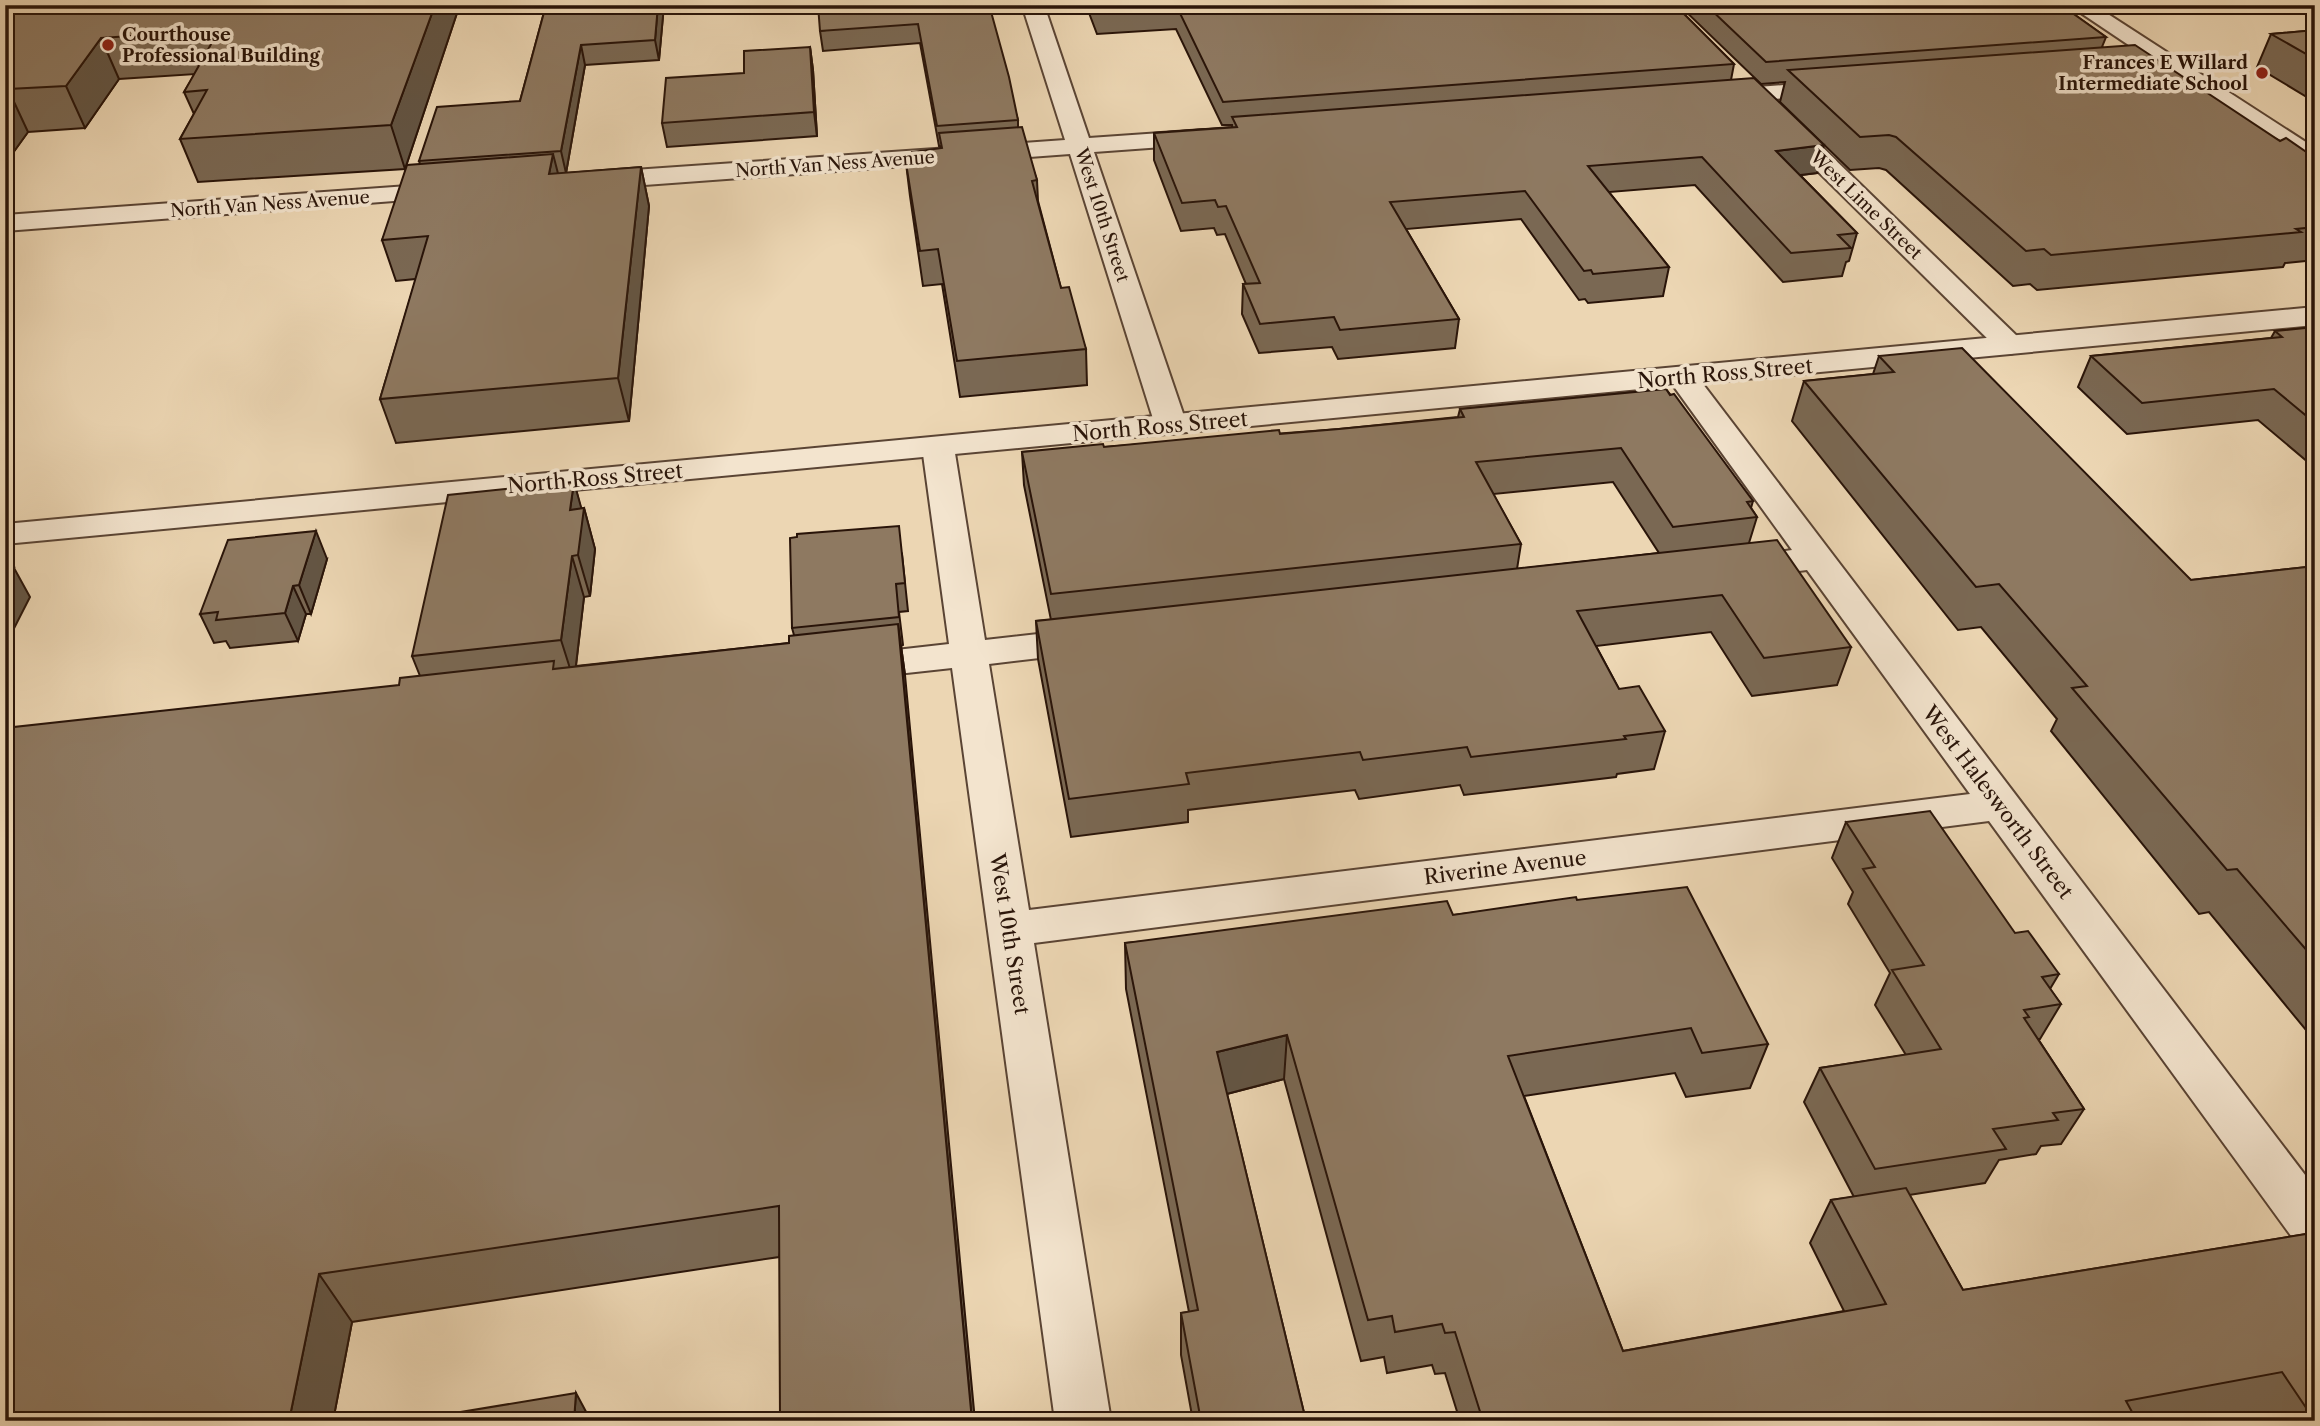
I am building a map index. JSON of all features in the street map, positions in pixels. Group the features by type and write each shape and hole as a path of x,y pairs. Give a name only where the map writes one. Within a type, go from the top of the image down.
{"street":[{"name":"West 10th Street","path":"1033,5 1171,425"},
{"path":"2080,5 2315,159"},
{"path":"2126,66 2168,63"},
{"name":"West Lime Street","path":"1726,68 2010,345"},
{"path":"1698,99 1864,86"},
{"name":"North Van Ness Avenue","path":"572,182 1231,135"},
{"name":"North Van Ness Avenue","path":"5,223 476,189"},
{"name":"North Ross Street","path":"5,534 2315,316"},
{"name":"West Halesworth Street","path":"1682,377 2315,1227"},
{"name":"West 10th Street","path":"938,447 1083,1421"},
{"path":"1705,571 1816,558"},
{"path":"817,670 1121,636"},
{"name":"Riverine Avenue","path":"1010,929 2000,805"}],"building":[{"path":"5,5 435,5 391,125 180,139 207,90 184,92 219,30 101,38 66,86 8,89 5,93"},
{"path":"546,5 658,5 655,40 581,45 561,151 419,161 437,107 520,101"},
{"path":"818,5 984,5 985,8 990,8 1018,120 937,126 918,24 820,31"},
{"path":"1094,5 1675,5 1734,64 1223,102 1177,7 1097,12"},
{"path":"1706,5 2061,5 2106,37 1766,62"},
{"path":"2315,30 2315,59 2271,34"},
{"path":"2135,45 2280,141 2286,138 2315,158 2315,227 2296,229 2301,232 2051,255 2044,249 2026,251 1896,137 1860,137 1788,70"},
{"path":"810,47 814,112 662,123 666,78 744,73 744,51"},
{"path":"1754,78 1824,145 1776,151 1857,233 1838,235 1851,248 1791,253 1702,157 1588,166 1669,267 1593,274 1591,270 1584,271 1525,191 1390,202 1459,319 1340,330 1334,317 1260,324 1243,284 1260,283 1226,206 1218,207 1215,200 1182,203 1154,133 1237,127 1232,117"},
{"path":"1022,127 1037,180 1032,181 1061,288 1069,287 1086,349 957,361 938,249 920,251 906,163 913,162 912,152 942,148 939,133"},
{"path":"553,154 549,174 641,167 618,378 380,399 428,236 382,240 407,165"},
{"path":"2315,327 2315,423 2274,389 2142,403 2091,356 2282,337 2275,331"},
{"path":"1962,348 2191,580 2315,566 2315,960 2237,869 2227,870 2072,688 2087,686 1999,584 1976,587 1804,381 1894,372 1879,356"},
{"path":"1666,389 1670,395 1674,394 1753,501 1747,502 1757,517 1673,527 1621,448 1476,462 1521,544 1051,594 1022,452 1279,430 1280,434 1464,417 1460,409"},
{"path":"574,482 570,510 584,508 578,555 572,556 561,640 412,656 448,495"},
{"path":"899,526 905,583 896,584 899,617 792,628 790,538 797,537 797,534"},
{"path":"316,531 299,585 293,586 285,613 216,620 218,612 200,614 228,540"},
{"path":"1777,540 1851,647 1764,658 1722,595 1577,611 1619,689 1639,686 1665,731 1624,736 1626,739 1471,757 1467,747 1363,760 1360,752 1186,773 1189,784 1069,799 1036,621"},
{"path":"14,568 5,585 5,569"},
{"path":"898,624 972,1421 780,1421 779,1206 319,1274 289,1421 5,1421 5,728 399,685 400,678 554,661 553,669 789,643 789,636"},
{"path":"1930,811 2015,933 2028,931 2059,974 2042,977 2061,1004 2024,1010 2029,1017 2024,1018 2084,1109 2053,1113 2058,1120 1993,1129 2006,1149 1875,1169 1820,1068 1941,1049 1892,970 1924,965 1863,869 1875,867 1846,822"},
{"path":"1687,887 1768,1044 1702,1053 1691,1028 1508,1056 1623,1351 1886,1304 1831,1200 1906,1188 1963,1290 2306,1234 2315,1246 2315,1421 2282,1372 2126,1401 2137,1421 1483,1421 1455,1332 1445,1333 1442,1324 1395,1332 1392,1316 1368,1320 1287,1035 1217,1052 1306,1421 1201,1421 1181,1313 1198,1310 1125,943 1447,901 1453,915 1576,897 1577,900"},
{"path":"576,1393 574,1421 406,1421"}],"place":[{"name":"Courthouse Professional Building","path":"108,45"},
{"name":"Frances E Willard Intermediate School","path":"2262,73"}]}
